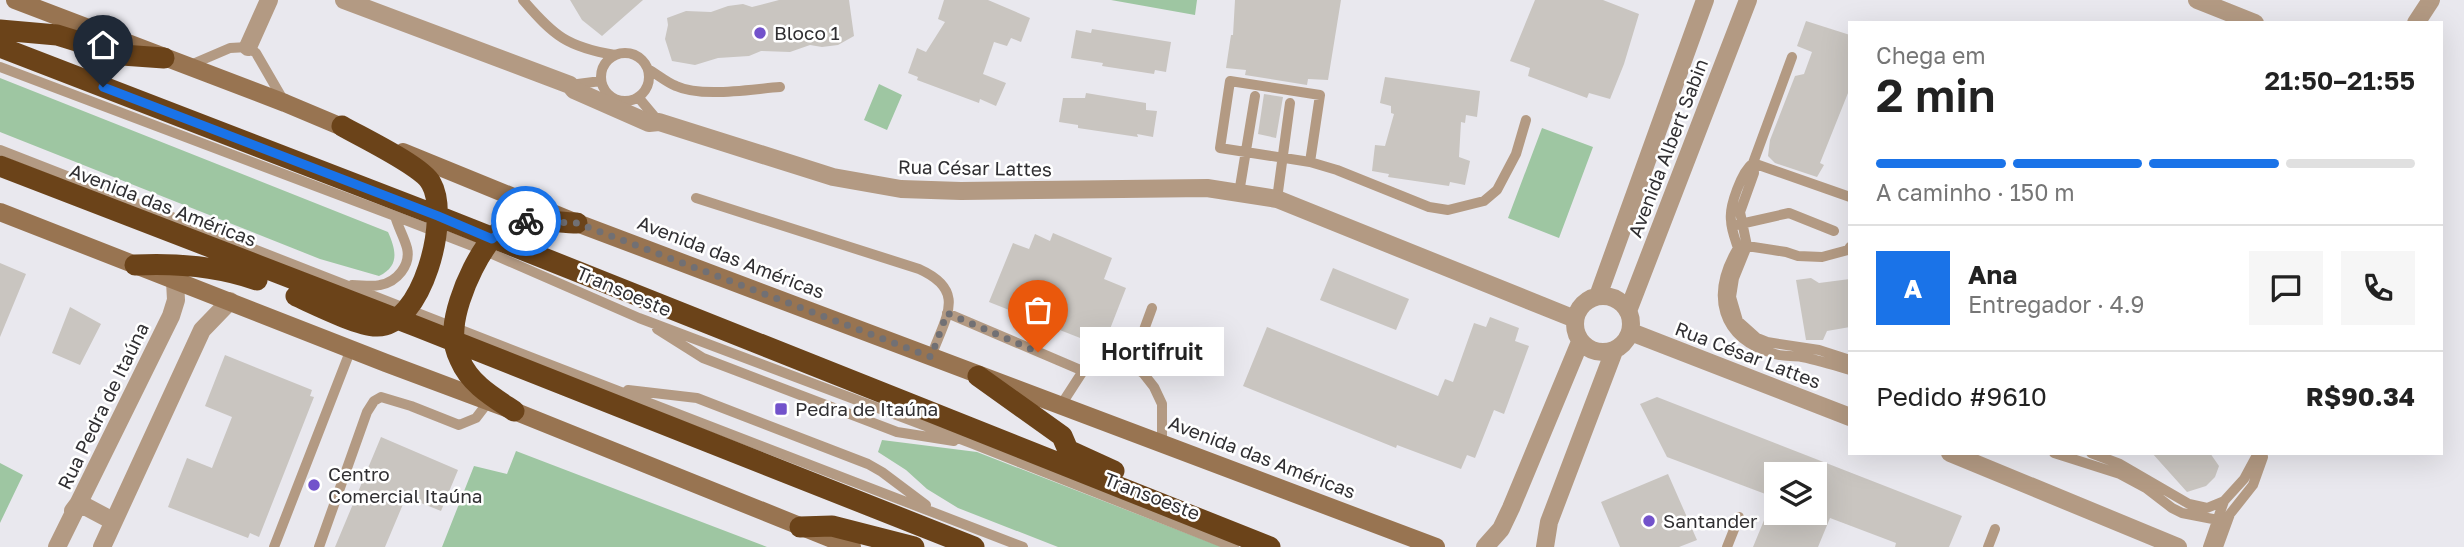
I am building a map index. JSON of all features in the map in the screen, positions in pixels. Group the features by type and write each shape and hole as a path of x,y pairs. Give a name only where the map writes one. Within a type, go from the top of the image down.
{"highway":[{"path":"0,30 57,34 122,55 164,58"},
{"path":"0,47 488,245 1270,547"},
{"path":"135,265 174,264 236,272 376,327 402,316 419,289 429,265 438,225 437,198 430,181 415,169 342,126"},
{"name":"Avenida das Américas","path":"0,166 454,335 974,547"},
{"path":"514,411 468,375 460,360 454,335 459,303 488,245 511,223 577,223"},
{"path":"978,376 1062,436 1068,450 1135,480 1174,510"},
{"path":"800,527 832,526 914,547"}],"main road":[{"name":"Avenida das Américas","path":"15,0 285,103 577,223 1436,547"},
{"path":"0,212 489,401 852,547"}],"street":[{"path":"248,47 269,0"},
{"name":"Rua César Lattes","path":"344,0 570,85 574,90 649,123 659,122 833,177 901,189 961,191 1206,188 1277,199 1575,318"},
{"name":"Avenida Albert Sabin","path":"1598,296 1705,0"},
{"name":"Avenida Albert Sabin","path":"1628,310 1748,0"},
{"path":"2197,0 2250,21"},
{"path":"2417,21 2431,0"},
{"name":"Rua Pedra de Itaúna","path":"57,547 171,316 176,299 175,281"},
{"path":"1545,547 1549,522 1614,351 1627,340 1632,324 1628,310 1615,299 1598,296 1583,304 1575,318 1576,335 1587,349 1596,352 1614,351"},
{"path":"103,547 113,520 202,330 230,301"},
{"name":"Rua César Lattes","path":"1630,332 1848,416"},
{"path":"1485,547 1501,529 1511,508 1580,342"},
{"path":"1955,455 2178,547"},
{"path":"48,547 79,503 113,520"}],"lane":[{"path":"523,0 551,31 565,41 586,50 615,55 630,53 643,61 648,69 677,86 692,90 721,91 780,87"},
{"path":"188,66 230,48 248,47 256,53 285,103"},
{"path":"615,55 604,66 601,81 615,99 631,100 638,97 648,84 648,69"},
{"path":"1792,58 1753,163 1754,173 1737,225 1738,248 1729,263 1721,289 1723,307 1739,337 1751,345 1778,355 1800,356 1848,369"},
{"path":"0,66 395,216 438,225"},
{"path":"570,85 601,81"},
{"path":"1310,162 1320,94 1230,81 1220,148 1310,162 1429,207 1448,210 1484,201 1497,190 1516,154 1526,120"},
{"path":"1238,192 1255,96"},
{"path":"638,97 659,122"},
{"path":"1277,199 1290,103"},
{"path":"0,150 342,284 402,316"},
{"path":"1753,163 1848,196"},
{"path":"696,198 937,277 947,288 949,297 947,313 931,357"},
{"path":"1737,225 1789,213 1834,231"},
{"path":"342,284 378,286 392,281 402,272 407,262 407,246 395,216"},
{"path":"1737,225 1747,246 1734,278 1731,297 1738,321 1757,338 1768,342 1819,350 1848,359"},
{"name":"Transoeste","path":"488,245 639,318 703,358 914,436 971,443 1234,547"},
{"path":"1747,246 1798,256 1822,257 1848,250"},
{"path":"1131,365 1152,308"},
{"path":"947,313 1083,371"},
{"path":"454,335 615,388 1023,547"},
{"path":"274,547 351,349"},
{"path":"1061,405 1083,371 1107,363 1131,365 1143,373 1162,404 1161,443"},
{"path":"615,388 697,398 832,450 882,472 938,514"},
{"path":"319,547 367,412 374,401 380,397 459,425 476,418 489,401"},
{"path":"1985,455 1992,471"},
{"path":"2060,455 2120,474 2182,513 2218,520"},
{"path":"2096,455 2120,464 2189,504 2207,508 2224,501"},
{"path":"2208,547 2224,501 2244,479 2257,455"},
{"path":"2218,547 2230,514 2253,485 2264,455"},
{"path":"1727,547 1739,517"},
{"path":"1987,547 1995,529"}],"green space":[{"path":"1111,0 1197,0 1195,15"},
{"path":"0,78 388,232 394,251 393,262 386,272 379,276 320,259 0,132"},
{"path":"879,84 902,95 887,130 864,120"},
{"path":"1542,128 1593,147 1559,238 1508,218"},
{"path":"882,440 977,452 1222,547 1058,547 958,508 927,489 906,470 878,452"},
{"path":"516,451 767,547 442,547 474,466 507,474"},
{"path":"0,463 23,475 0,523"}],"building":[{"path":"570,0 643,0 602,36 582,20"},
{"name":"Bloco 1","path":"779,0 849,0 854,36 838,45 810,45 790,52 761,51 749,56 718,58 695,65 672,61 665,39 667,18 686,11 711,12 728,6 743,4 752,7"},
{"path":"944,0 988,0 1030,18 1021,42 1011,38 1007,46 994,42 983,74 1006,83 996,106 980,99 979,103 917,80 918,77 908,73 917,48 926,52 945,22 938,19"},
{"path":"1235,0 1341,0 1328,80 1308,79 1307,85 1245,75 1246,70 1226,68 1233,35"},
{"path":"1535,0 1603,0 1639,14 1610,99 1589,93 1587,98 1528,76 1530,68 1510,61"},
{"path":"1806,21 1848,34 1848,93 1820,163 1824,165 1817,177 1775,163 1768,156 1770,140 1795,76 1804,74 1812,52 1797,46"},
{"path":"1092,29 1171,42 1166,72 1155,70 1154,74 1071,58 1076,30 1091,33"},
{"path":"1385,77 1480,91 1477,117 1466,115 1465,123 1461,122 1459,157 1470,161 1465,185 1450,182 1449,186 1388,177 1389,174 1372,171 1375,145 1385,146 1394,114 1391,113 1391,106 1380,103"},
{"path":"1086,93 1146,103 1146,110 1157,111 1153,137 1078,128 1078,125 1059,122 1063,98 1085,98"},
{"path":"1264,94 1283,97 1276,138 1258,134"},
{"path":"1053,233 1112,258 1104,279 1126,288 1103,347 989,302 1013,243 1029,249 1035,234 1050,241"},
{"path":"0,263 26,274 0,337"},
{"path":"1333,268 1409,299 1396,330 1320,300"},
{"path":"1811,278 1819,283 1848,279 1848,327 1827,331 1823,340 1806,340 1796,280"},
{"path":"70,307 101,324 80,365 52,353"},
{"path":"1490,317 1519,328 1515,341 1529,346 1504,414 1494,410 1475,458 1467,455 1461,469 1397,445 1396,448 1243,386 1267,327 1438,396 1445,379 1453,382 1474,323 1486,327"},
{"path":"225,355 312,390 310,396 314,397 259,537 250,533 248,538 168,507 187,458 212,468 232,417 205,406"},
{"path":"1657,397 1824,462 1764,462 1764,493 1667,457 1640,404"},
{"path":"381,437 458,470 441,511 406,497 385,547 335,547"},
{"path":"2154,455 2211,455 2219,466 2215,477 2206,486 2187,492"},
{"path":"1827,463 1962,516 1949,547 1895,547 1896,543 1830,518 1818,547 1753,547 1764,520 1764,525 1827,525"},
{"name":"Santander","path":"1668,474 1697,540 1679,547 1620,547 1601,502"}],"way so far":[{"path":"526,221 577,223 931,357 947,313 1038,352"}],"place":[{"name":"Bloco 1","path":"760,33"},
{"name":"Hortifruit","path":"1038,352"},
{"name":"Pedra de Itaúna","path":"781,409"},
{"name":"Centro Comercial Itaúna","path":"314,485"},
{"name":"Santander","path":"1649,521"}],"route":[{"path":"103,87 492,239 511,223 526,221"}]}
